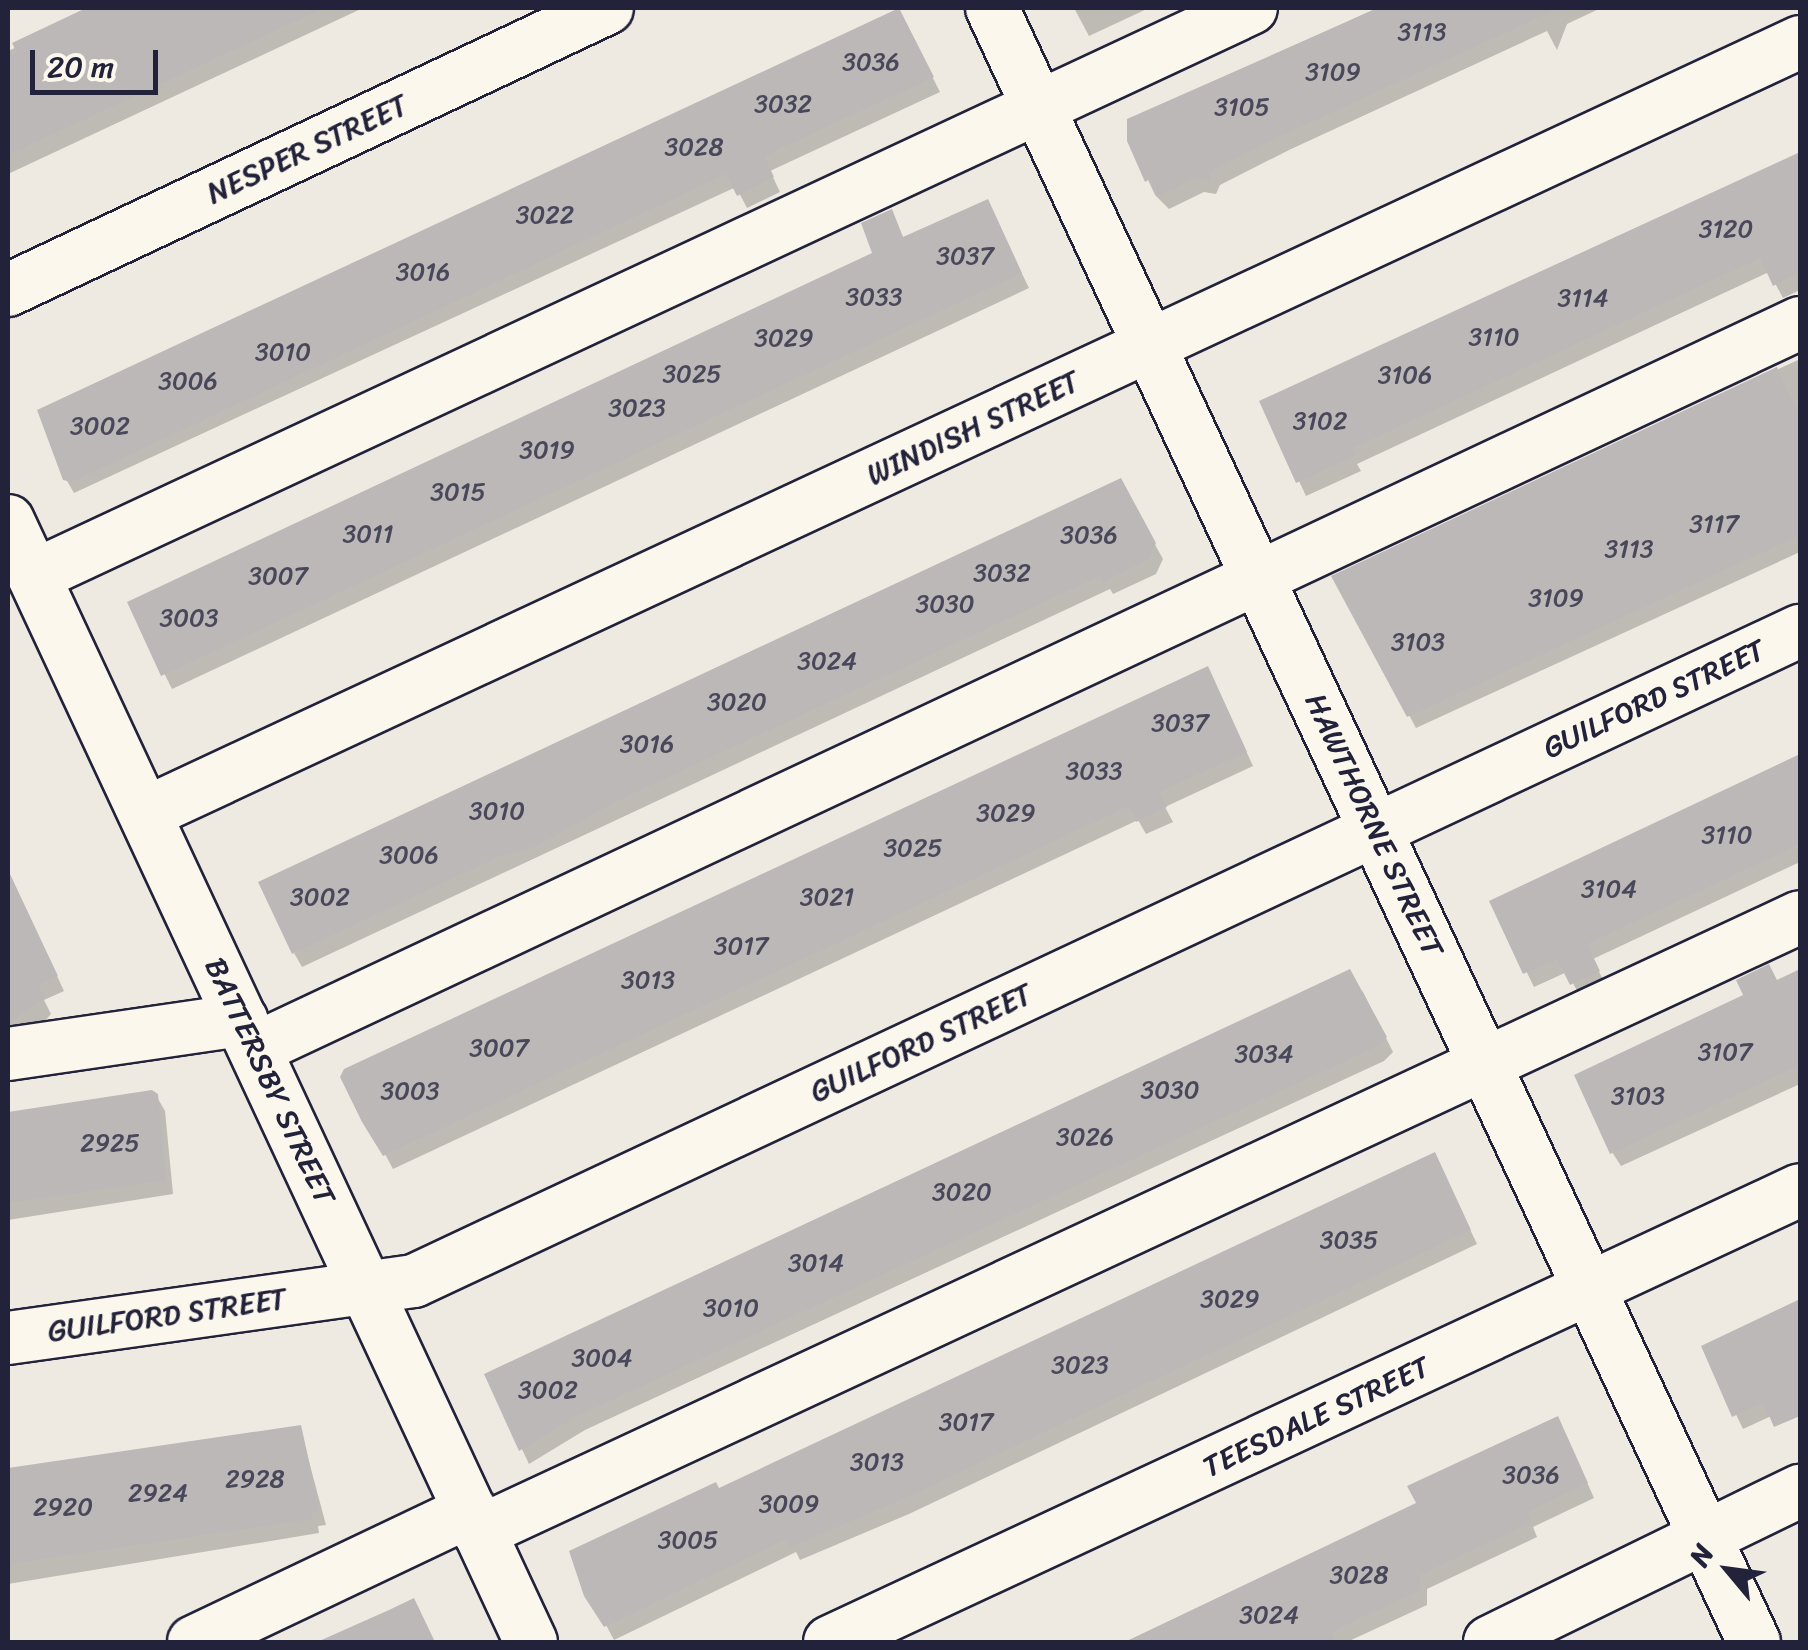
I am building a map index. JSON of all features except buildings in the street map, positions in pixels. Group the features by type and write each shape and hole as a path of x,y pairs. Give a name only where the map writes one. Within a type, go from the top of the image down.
{"street":[{"name":"NESPER STREET","path":"8,290 606,8"},
{"name":"HAWTHORNE STREET","path":"992,8 1754,1642"},
{"path":"34,576 1251,8"},
{"name":"WINDISH STREET","path":"146,813 1800,42"},
{"path":"8,1054 248,1035 1258,578 1800,323"},
{"name":"BATTERSBY STREET","path":"8,520 531,1642"},
{"name":"GUILFORD STREET","path":"8,1338 368,1292 414,1281 1800,631"},
{"path":"194,1642 474,1521 1487,1066 1800,918"},
{"name":"TEESDALE STREET","path":"830,1642 1800,1190"},
{"path":"1490,1642 1800,1491"}]}
